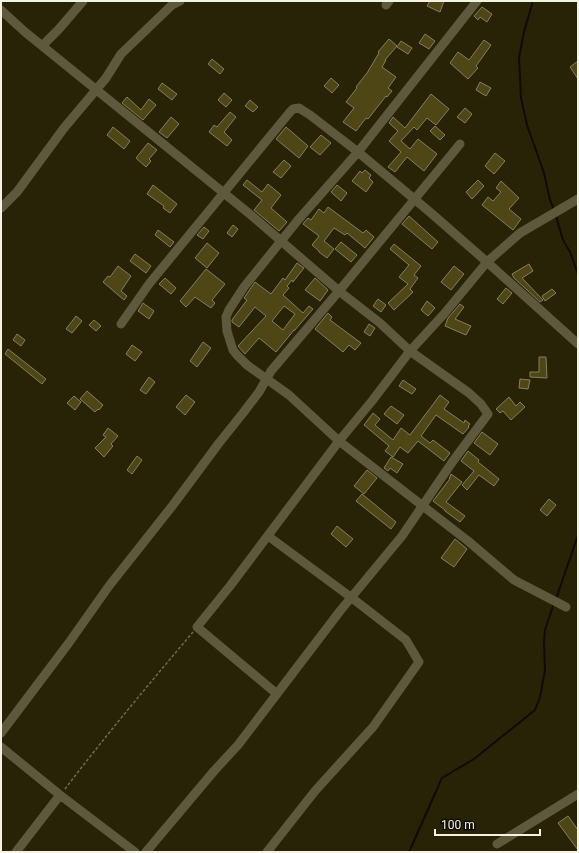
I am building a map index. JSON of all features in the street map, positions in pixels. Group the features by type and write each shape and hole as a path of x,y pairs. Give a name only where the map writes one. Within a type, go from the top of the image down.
{"street":[{"path":"42,45 59,29 83,1"},
{"path":"1,208 17,192 64,128 97,90 127,48 172,5 180,1"},
{"path":"477,1 358,152 244,287 233,302 226,317 227,331 233,350 248,365 302,406 339,441 487,556 514,580 566,607"},
{"path":"1,10 223,194 251,215 281,242 380,323 410,351 469,393 481,404 488,414 453,461 402,536 238,745 214,771 146,852"},
{"path":"121,324 149,284 290,112 296,108 302,109 358,152 487,262 578,344"},
{"path":"1,733 68,644 109,586 169,511 219,443 243,414 271,371 340,291 460,144"},
{"path":"277,694 198,626 230,586 339,441 410,351 444,314 487,262 520,233 578,199"},
{"path":"267,852 315,791 373,727 419,662 406,640 268,536"},
{"path":"1,747 60,795 135,852"},
{"path":"16,852 60,795"},
{"path":"498,844 576,799"}],"path":[{"path":"60,795 113,727 198,626"}],"building":[{"path":"430,1 444,1 440,12 427,6"},
{"path":"482,7 492,14 487,22 480,17 478,20 474,16"},
{"path":"425,34 435,41 429,49 419,43"},
{"path":"389,39 397,46 385,60 382,67 396,77 388,88 392,91 387,97 386,96 368,119 366,118 356,131 343,122 354,108 346,102 367,73 379,53 378,52"},
{"path":"484,40 491,45 476,66 478,68 468,79 450,63 458,52 469,60"},
{"path":"401,41 412,48 408,54 397,47"},
{"path":"212,59 224,69 220,74 208,64"},
{"path":"578,61 578,79 570,67"},
{"path":"331,78 339,85 332,93 324,86"},
{"path":"480,82 491,88 486,96 476,90"},
{"path":"162,83 177,94 172,100 158,89"},
{"path":"224,93 232,100 226,107 218,100"},
{"path":"431,94 449,109 436,125 427,118 417,130 414,127 401,141 410,149 418,139 437,154 424,171 407,157 395,172 388,167 401,152 389,141 398,131 389,123 393,117 405,128"},
{"path":"127,97 141,110 149,99 156,105 143,120 122,103"},
{"path":"250,100 258,107 253,112 245,106"},
{"path":"465,108 472,114 465,123 457,117"},
{"path":"230,112 236,117 224,132 232,140 227,146 209,132 214,125 217,127"},
{"path":"171,117 179,124 167,138 159,132"},
{"path":"435,126 445,135 440,140 430,131"},
{"path":"113,127 130,141 124,149 107,135"},
{"path":"286,127 308,146 299,158 276,139"},
{"path":"321,135 331,143 320,155 310,147"},
{"path":"148,143 157,150 149,159 151,161 146,167 136,158"},
{"path":"495,153 505,161 494,174 485,166"},
{"path":"284,160 291,166 281,178 273,172"},
{"path":"365,170 371,175 369,178 373,182 366,192 352,181 360,171 362,173"},
{"path":"247,180 262,192 268,184 281,195 271,208 287,222 279,231 254,210 262,200 243,185"},
{"path":"478,180 484,186 472,199 466,192"},
{"path":"501,181 519,198 509,209 521,219 513,230 482,205 488,197 493,201 501,192 496,188"},
{"path":"153,185 177,204 170,213 163,208 164,206 147,194"},
{"path":"337,185 347,193 341,201 331,192"},
{"path":"328,207 363,233 366,230 374,237 365,248 347,233 345,235 334,228 324,241 334,249 327,258 312,245 319,236 303,224 308,218 311,220 319,209 324,213"},
{"path":"409,216 438,242 432,249 402,224"},
{"path":"233,225 238,229 232,237 227,233"},
{"path":"204,227 209,231 203,239 197,235"},
{"path":"158,230 174,242 170,247 155,235"},
{"path":"341,242 357,255 351,262 335,249"},
{"path":"207,243 219,253 207,268 195,258"},
{"path":"394,244 421,266 414,275 418,278 410,289 413,292 394,310 388,303 408,284 399,277 409,265 390,249"},
{"path":"135,254 151,266 146,273 130,261"},
{"path":"297,263 304,268 293,282 292,280 287,286 289,288 283,295 303,313 309,306 313,309 276,352 259,338 245,354 238,346 266,316 255,307 239,327 232,322 232,320 247,300 244,298 255,282 271,294 283,278 285,280","holes":["284,306 295,314 283,330 272,321"]},
{"path":"529,264 533,271 522,278 543,300 540,302 514,278 512,274"},
{"path":"118,266 131,276 121,291 127,296 124,300 103,282 108,276 110,277"},
{"path":"454,266 464,274 451,290 441,282"},
{"path":"206,269 225,284 212,300 215,303 211,308 195,297 186,307 180,301"},
{"path":"165,278 176,288 171,294 159,284"},
{"path":"315,278 328,290 320,301 305,290"},
{"path":"506,288 512,293 503,304 497,299"},
{"path":"552,289 556,293 545,301 542,296"},
{"path":"378,299 386,305 381,312 373,306"},
{"path":"427,301 435,308 428,316 421,310"},
{"path":"143,303 154,311 149,319 138,311"},
{"path":"460,304 464,307 455,319 471,326 466,335 445,326 448,318"},
{"path":"328,313 332,317 330,320 361,343 355,350 349,345 343,352 315,329"},
{"path":"76,316 82,321 72,333 66,329"},
{"path":"94,320 101,326 96,331 89,325"},
{"path":"369,324 375,328 370,336 364,332"},
{"path":"17,334 25,340 21,346 13,340"},
{"path":"203,342 211,348 197,367 190,361"},
{"path":"132,345 142,352 135,361 126,354"},
{"path":"8,349 46,379 42,384 5,354"},
{"path":"539,357 546,357 547,378 530,377 530,372 539,372"},
{"path":"149,377 155,382 146,394 140,390"},
{"path":"520,379 530,380 528,389 519,388"},
{"path":"403,380 416,389 412,394 399,386"},
{"path":"87,391 103,405 95,412 80,399"},
{"path":"186,395 195,402 185,415 176,407"},
{"path":"440,395 449,402 444,409 464,423 465,420 470,424 463,434 436,415 421,436 430,443 433,440 450,453 444,461 418,441 408,453 400,447 393,457 385,451 389,446 364,425 373,413 380,419 375,425 393,440 401,428 410,435"},
{"path":"74,396 81,402 75,410 67,403"},
{"path":"509,397 516,406 520,402 525,407 511,420 503,411 500,413 496,409"},
{"path":"391,406 404,415 397,424 384,414"},
{"path":"108,428 118,436 111,444 113,446 104,457 95,448 106,437 103,435"},
{"path":"482,432 498,444 490,455 474,443"},
{"path":"468,451 479,460 478,462 499,479 494,486 479,475 467,490 462,485 474,471 461,461"},
{"path":"137,456 142,460 132,474 127,470"},
{"path":"391,457 403,464 397,473 390,468 388,471 384,468"},
{"path":"367,470 377,478 364,494 354,486"},
{"path":"451,474 462,482 446,502 465,516 460,522 433,501 449,480"},
{"path":"362,494 396,522 391,529 356,501"},
{"path":"549,499 556,505 547,516 540,510"},
{"path":"337,526 353,539 346,547 331,534"},
{"path":"455,539 467,549 454,567 441,558"},
{"path":"568,816 578,830 578,850 558,823"}],"waterway":[{"path":"533,1 524,32 519,58 521,98 527,125 544,173 550,200 554,210"},
{"path":"556,216 563,240 570,252 578,274"},
{"path":"556,599 578,535"},
{"path":"409,852 442,778 474,759 535,710 540,697 545,670 545,630 554,603"}]}
